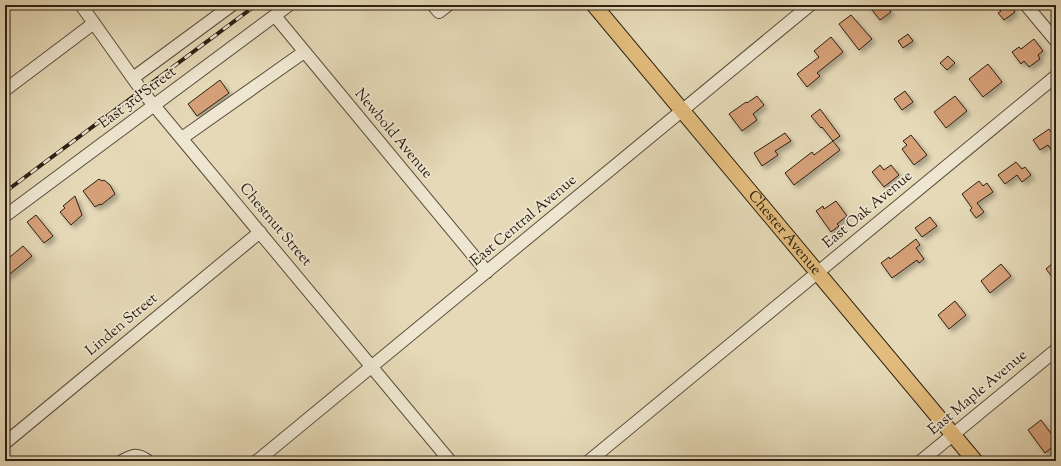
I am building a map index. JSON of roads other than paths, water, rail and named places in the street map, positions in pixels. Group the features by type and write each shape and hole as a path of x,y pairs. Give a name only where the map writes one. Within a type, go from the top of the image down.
{"main road":[{"name":"Chester Avenue","path":"594,5 975,461"}],"street":[{"name":"Chestnut Street","path":"81,5 132,78 450,461"},
{"path":"132,78 232,5"},
{"name":"East 3rd Street","path":"5,216 289,5"},
{"path":"433,5 439,12 448,5"},
{"name":"East Central Avenue","path":"257,461 810,5"},
{"path":"1026,5 1056,41"},
{"name":"Newbold Avenue","path":"275,16 487,272"},
{"path":"5,90 94,23"},
{"path":"182,138 304,52"},
{"name":"East Oak Avenue","path":"589,461 1056,76"},
{"name":"Linden Street","path":"5,443 260,232"},
{"name":"East Maple Avenue","path":"921,461 1056,350"},
{"path":"122,461 132,456 141,456 148,461"}],"railway":[{"path":"5,192 256,5"}]}
